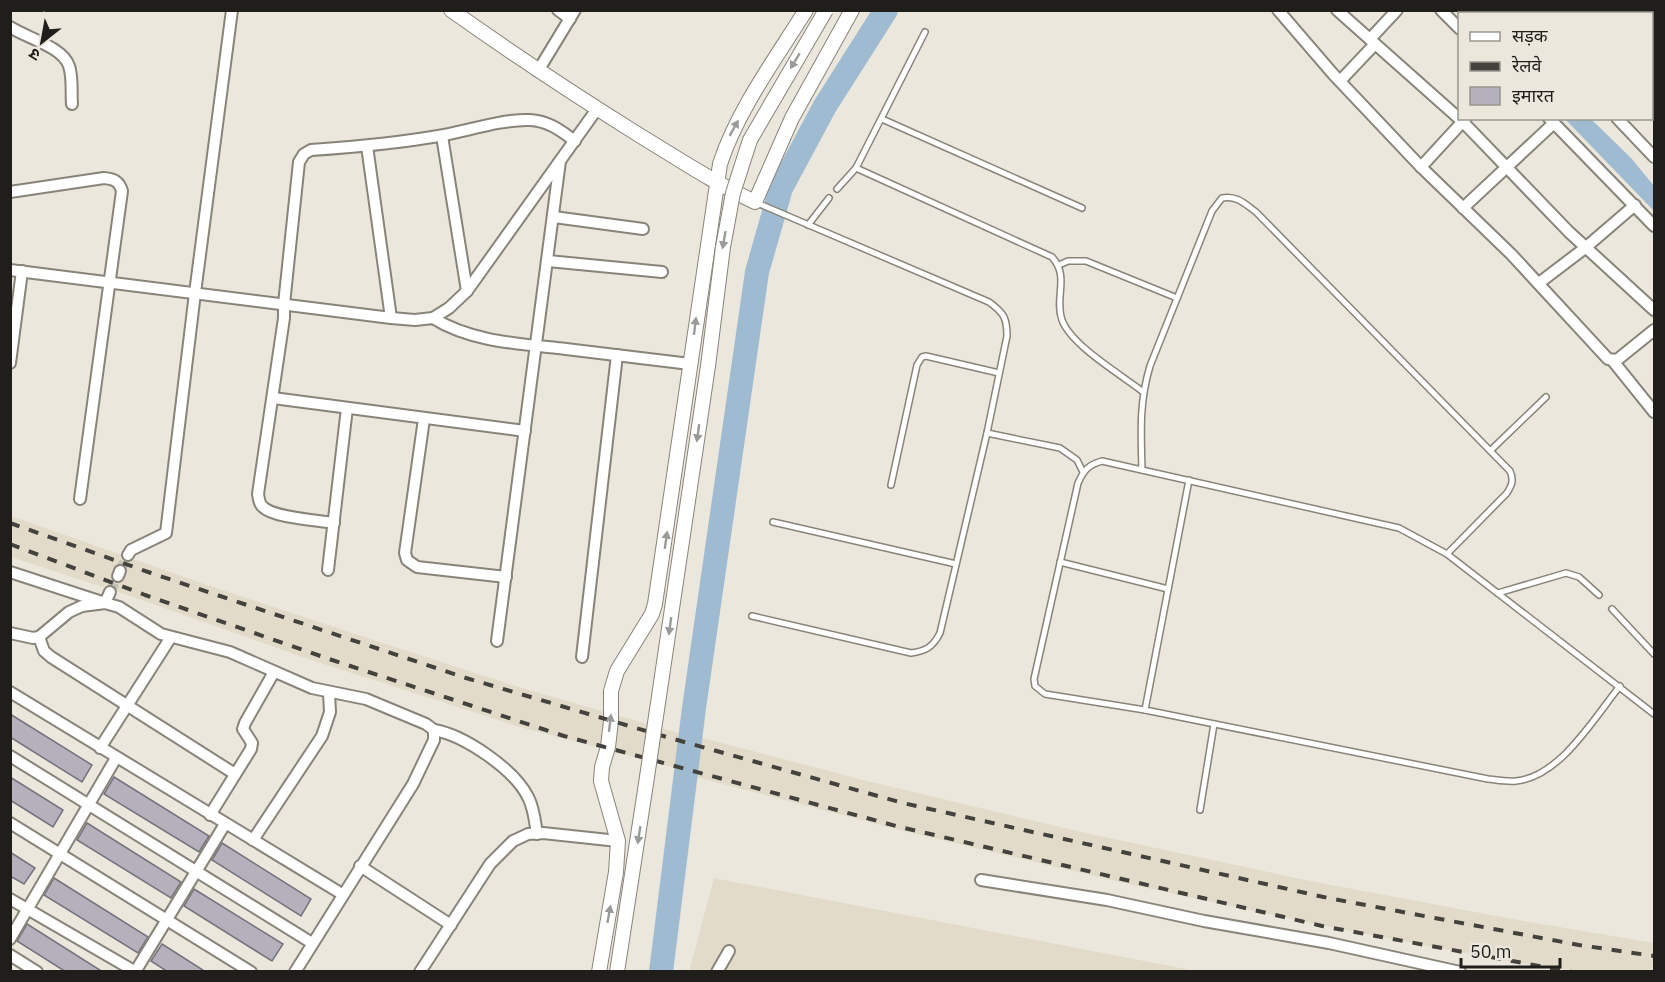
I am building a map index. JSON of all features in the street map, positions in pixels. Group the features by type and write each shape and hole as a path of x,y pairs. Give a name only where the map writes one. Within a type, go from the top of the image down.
{"street":[{"path":"128,555 131,550 166,533 232,10"},
{"path":"451,10 597,109 717,183 760,204 792,118 852,10"},
{"path":"538,71 572,15 558,10"},
{"path":"599,972 616,872 618,841 601,781 611,721 611,691 617,671 652,614 655,604 720,164 728,140 806,10"},
{"path":"617,972 708,366 723,247 733,193 750,140 826,10"},
{"path":"1278,10 1421,167 1539,283 1608,359 1613,361 1654,412"},
{"path":"1337,10 1458,115"},
{"path":"1341,81 1397,10"},
{"path":"1441,10 1458,27"},
{"path":"10,27 59,52 67,60 70,68 72,104"},
{"path":"10,270 391,318 415,320 433,318 449,308 467,291 597,109"},
{"path":"333,523 274,513 264,508 258,494 284,318 299,162 304,154 311,150 367,146 442,136 529,120 544,122 555,127 575,141"},
{"path":"1421,167 1464,120 1556,219 1654,310"},
{"path":"1619,120 1654,157"},
{"path":"1463,208 1552,121 1654,226"},
{"path":"442,136 467,291"},
{"path":"367,146 391,318"},
{"path":"497,640 560,161"},
{"path":"10,192 104,178 114,179 120,183 122,191 80,499"},
{"path":"1539,283 1586,248 1635,205"},
{"path":"554,217 643,229"},
{"path":"548,261 662,272"},
{"path":"10,363 22,271"},
{"path":"433,318 467,334 535,345 690,364"},
{"path":"1613,361 1654,330"},
{"path":"582,657 617,355"},
{"path":"273,398 525,431"},
{"path":"328,570 347,408"},
{"path":"424,419 405,553 407,560 417,567 506,577"},
{"path":"10,572 119,607 161,634 230,652 312,688 366,699 426,724 434,730 468,742 523,788 530,799 537,834"},
{"path":"105,603 110,592"},
{"path":"10,633 33,638 39,637 69,612 82,606 105,603"},
{"path":"39,637 44,651 51,657 236,774"},
{"path":"100,748 171,637"},
{"path":"210,815 252,743 243,729 274,672"},
{"path":"10,692 342,894"},
{"path":"253,840 322,736 330,712 329,693"},
{"path":"295,972 413,784 434,740 434,730"},
{"path":"10,756 312,943"},
{"path":"10,939 116,758"},
{"path":"10,823 251,972"},
{"path":"10,899 135,971 225,824"},
{"path":"420,972 490,864 513,841 528,834 537,834 618,841"},
{"path":"360,866 451,925"},
{"path":"981,880 1107,900 1204,921 1340,945 1460,972"},
{"path":"717,972 729,951"},
{"path":"10,955 37,972"}],"lane":[{"path":"837,189 856,168 925,32"},
{"path":"882,119 1082,208"},
{"path":"856,168 1039,249 1052,257 1059,265 1062,274 1061,317 1067,330 1082,345 1142,391"},
{"path":"1142,470 1140,420 1142,391 1149,366 1217,203 1222,198 1230,196 1241,200 1256,213 1510,471 1513,477 1507,493 1447,554"},
{"path":"808,225 829,198"},
{"path":"752,616 911,653 924,652 934,644 940,633 987,433 1007,336 1007,324 1002,312 989,302 760,204"},
{"path":"1059,265 1068,261 1086,261 1177,298"},
{"path":"891,485 917,364 922,357 999,373"},
{"path":"1491,450 1546,398"},
{"path":"987,433 1060,448 1077,460 1083,472"},
{"path":"1620,686 1564,757 1544,772 1517,781 1488,779 1145,710 1046,694 1035,686 1034,679 1078,483 1083,472 1091,464 1102,461 1399,528 1447,554 1620,686 1654,714"},
{"path":"1145,710 1189,480"},
{"path":"773,522 956,564"},
{"path":"1060,562 1168,589"},
{"path":"1498,593 1566,573 1579,577 1599,595"},
{"path":"1612,609 1654,654"},
{"path":"1200,810 1214,724"}],"shaded area":[{"path":"11,516 201,583 395,647 522,688 682,734 676,768 520,727 305,658 139,599 11,557"},
{"path":"699,737 867,781 1081,832 1310,881 1654,943 1654,971 1575,971 1500,960 1315,924 1115,881 904,831 696,777"},
{"path":"714,878 1196,971 689,972"}],"water":[{"path":"1566,120 1592,120 1632,159 1654,186 1654,211"}],"building":[{"path":"10,714 92,765 82,782 10,737"},
{"path":"10,777 63,810 53,827 10,800"},
{"path":"114,777 209,836 199,852 104,794"},
{"path":"87,823 181,882 171,898 77,840"},
{"path":"222,843 311,899 301,916 212,860"},
{"path":"10,852 35,868 24,884 10,876"},
{"path":"54,878 148,937 138,953 44,895"},
{"path":"194,889 283,944 272,961 184,906"},
{"path":"27,924 103,972 66,972 17,941"},
{"path":"162,944 206,972 168,972 151,961"}],"waterway":[{"path":"661,972 694,708 757,272 781,188 825,106 886,10"}],"tunnel":[{"path":"120,571 128,555"},
{"path":"110,592 118,576"}],"railway":[{"path":"10,523 151,573 466,678 903,803 1328,898 1579,945 1654,956"},
{"path":"10,544 145,595 329,659 564,736 896,826 1322,926 1572,972"}]}
